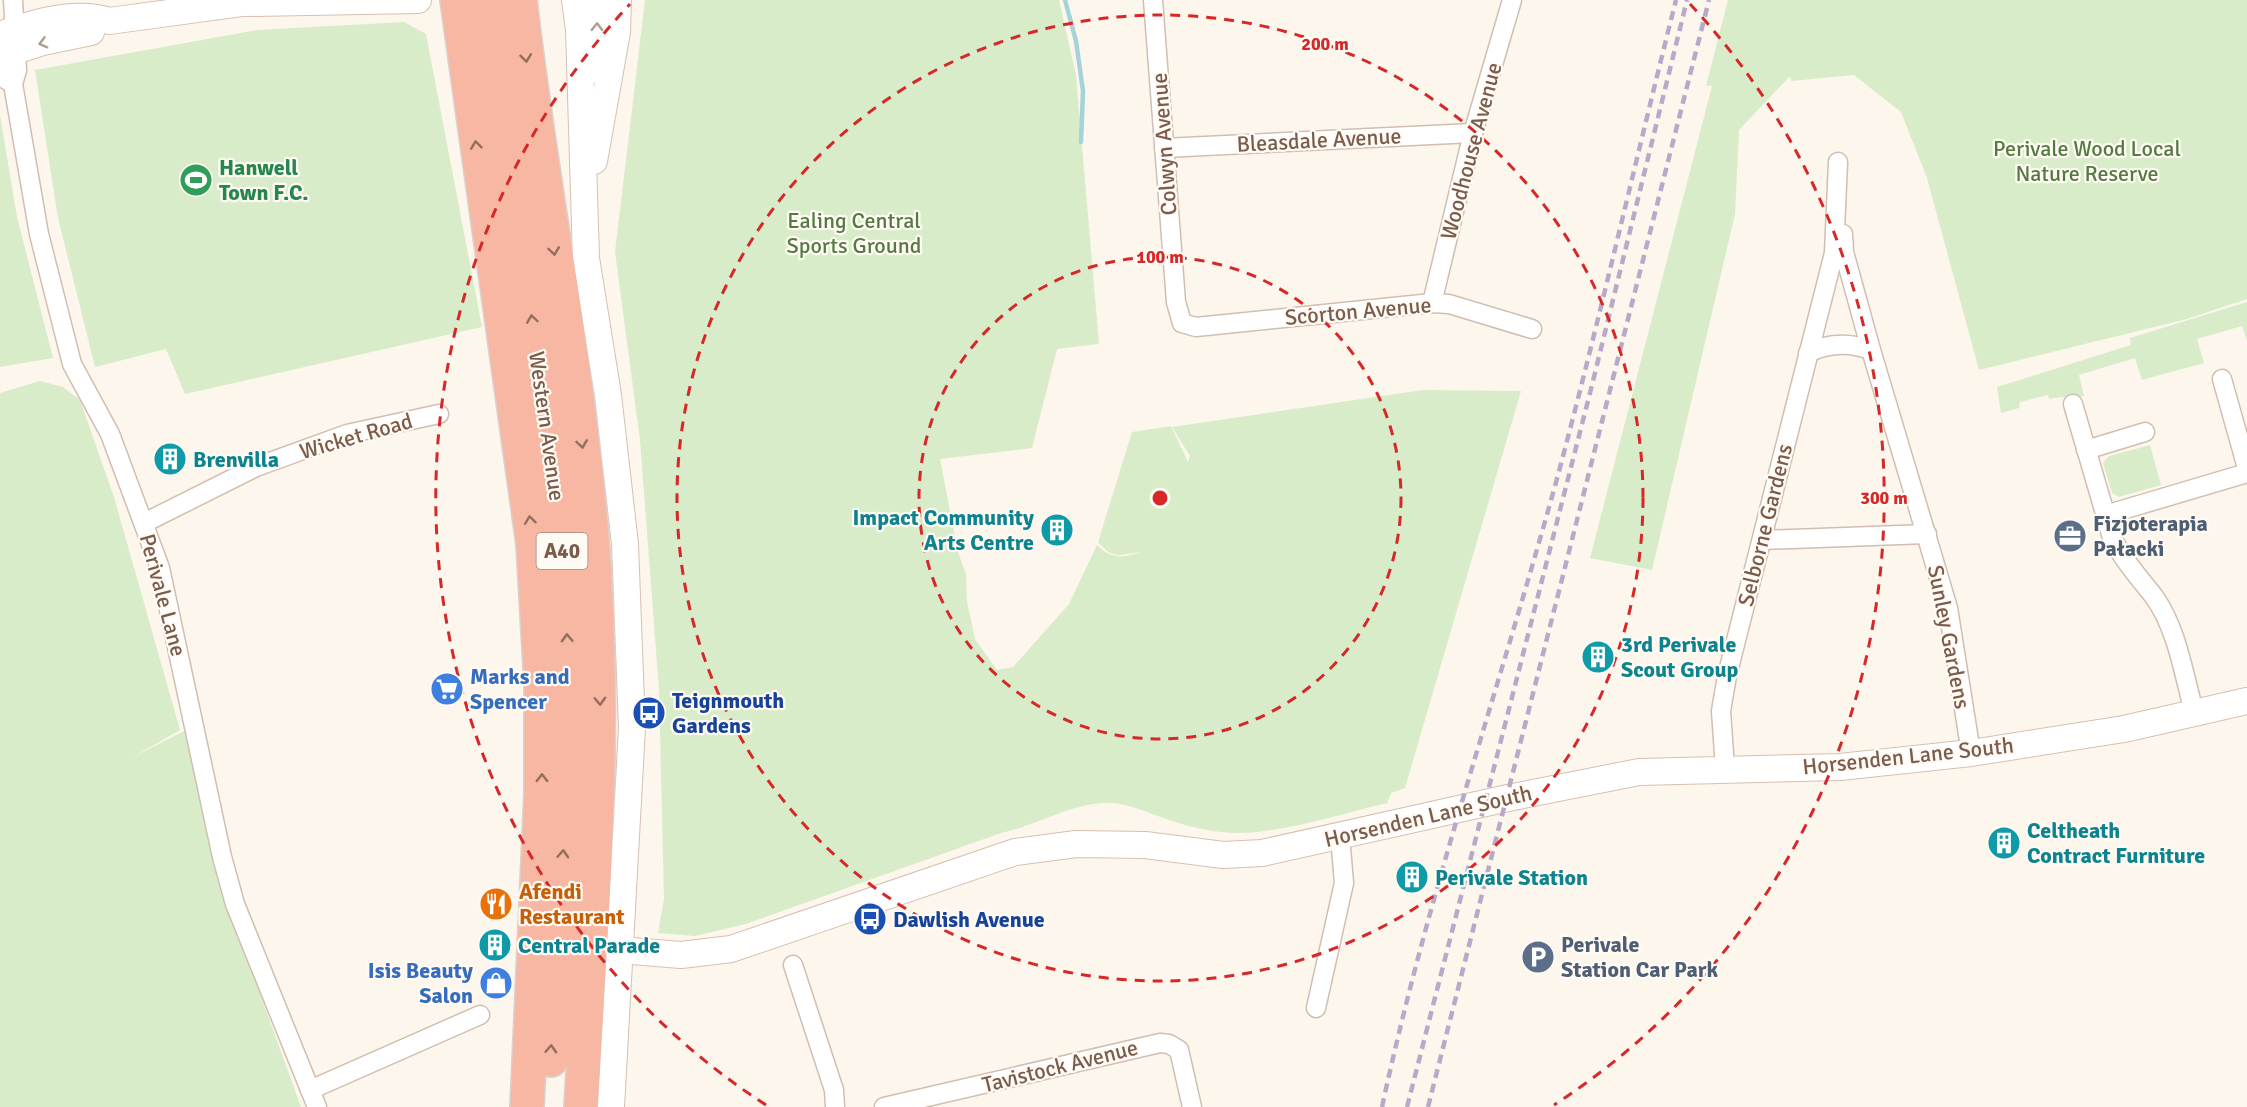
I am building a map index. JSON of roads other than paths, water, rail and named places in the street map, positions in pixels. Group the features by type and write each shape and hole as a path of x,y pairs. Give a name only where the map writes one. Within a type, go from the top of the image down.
{"highway":[{"name":"A40","path":"457,0 534,555 541,684 542,793 527,1107"},
{"name":"Western Avenue","path":"488,0 553,458 565,585 571,723 549,1107"},
{"name":"Western Avenue","path":"520,0 584,457 595,580 601,726 596,870 581,1107"}],"main road":[{"path":"5,48 40,23 94,16 109,21 255,2 418,0"},
{"path":"575,0 579,30 586,258 608,395 625,544 632,728 611,1107"},
{"path":"583,148 597,38 596,0"},
{"path":"585,215 617,32 618,0"},
{"name":"Horsenden Lane South","path":"620,950 681,955 731,949 1015,852 1045,846 1145,845 1223,855 1262,853 1602,778 1639,772 1725,768 1840,767 1971,753 2105,733 2194,715 2247,701"}],"street":[{"name":"Perivale Lane","path":"13,0 5,48 17,70 13,84 39,234 68,353 110,434 160,568 232,894 314,1099"},
{"name":"Colwyn Avenue","path":"1153,0 1176,302 1182,323"},
{"name":"Woodhouse Avenue","path":"1432,303 1473,133 1512,0"},
{"name":"Bleasdale Avenue","path":"1164,148 1473,133"},
{"name":"Sunley Gardens","path":"1838,162 1844,252 1948,609 1971,753"},
{"name":"Selborne Gardens","path":"1725,768 1721,711 1725,688 1834,253 1838,162"},
{"name":"Scorton Avenue","path":"1182,323 1196,327 1432,303 1449,304 1532,329"},
{"path":"1808,353 1823,345 1858,345 1871,350"},
{"path":"2222,379 2247,468"},
{"path":"2073,404 2104,510 2110,515"},
{"name":"Wicket Road","path":"144,523 256,466 347,434 439,414"},
{"path":"2086,450 2145,432"},
{"path":"2110,515 2247,473"},
{"path":"2110,515 2108,525 2119,551 2155,599 2167,620 2194,715"},
{"path":"1762,540 1927,534"},
{"path":"1316,1008 1342,890 1340,836"},
{"path":"793,965 834,1089 835,1107"},
{"path":"314,1099 480,1015"},
{"name":"Tavistock Avenue","path":"884,1107 1160,1043 1169,1044 1179,1050 1192,1107"}],"waterway":[{"path":"1065,0 1076,41 1083,91 1081,142"}],"railway":[{"path":"1382,1107 1421,948 1558,475 1676,0"},
{"path":"1407,1107 1591,389 1687,0"},
{"path":"1428,1107 1709,0"}],"place":[{"name":"Hanwell Town F.C.","path":"196,180"},
{"name":"Brenvilla","path":"170,459"},
{"name":"Impact Community Arts Centre","path":"1057,530"},
{"name":"Fizjoterapia Pałacki","path":"2070,536"},
{"name":"3rd Perivale Scout Group","path":"1598,657"},
{"name":"Marks and Spencer","path":"447,689"},
{"name":"Teignmouth Gardens","path":"649,713"},
{"name":"Celtheath Contract Furniture","path":"2004,843"},
{"name":"Perivale Station","path":"1412,877"},
{"name":"Afendi Restaurant","path":"496,904"},
{"name":"Dawlish Avenue","path":"870,919"},
{"name":"Central Parade","path":"495,945"},
{"name":"Perivale Station Car Park","path":"1538,957"},
{"name":"Isis Beauty Salon","path":"496,983"}],"park label":[{"name":"Perivale Wood Local Nature Reserve","path":"2087,160"},
{"name":"Ealing Central Sports Ground","path":"854,232"}]}
